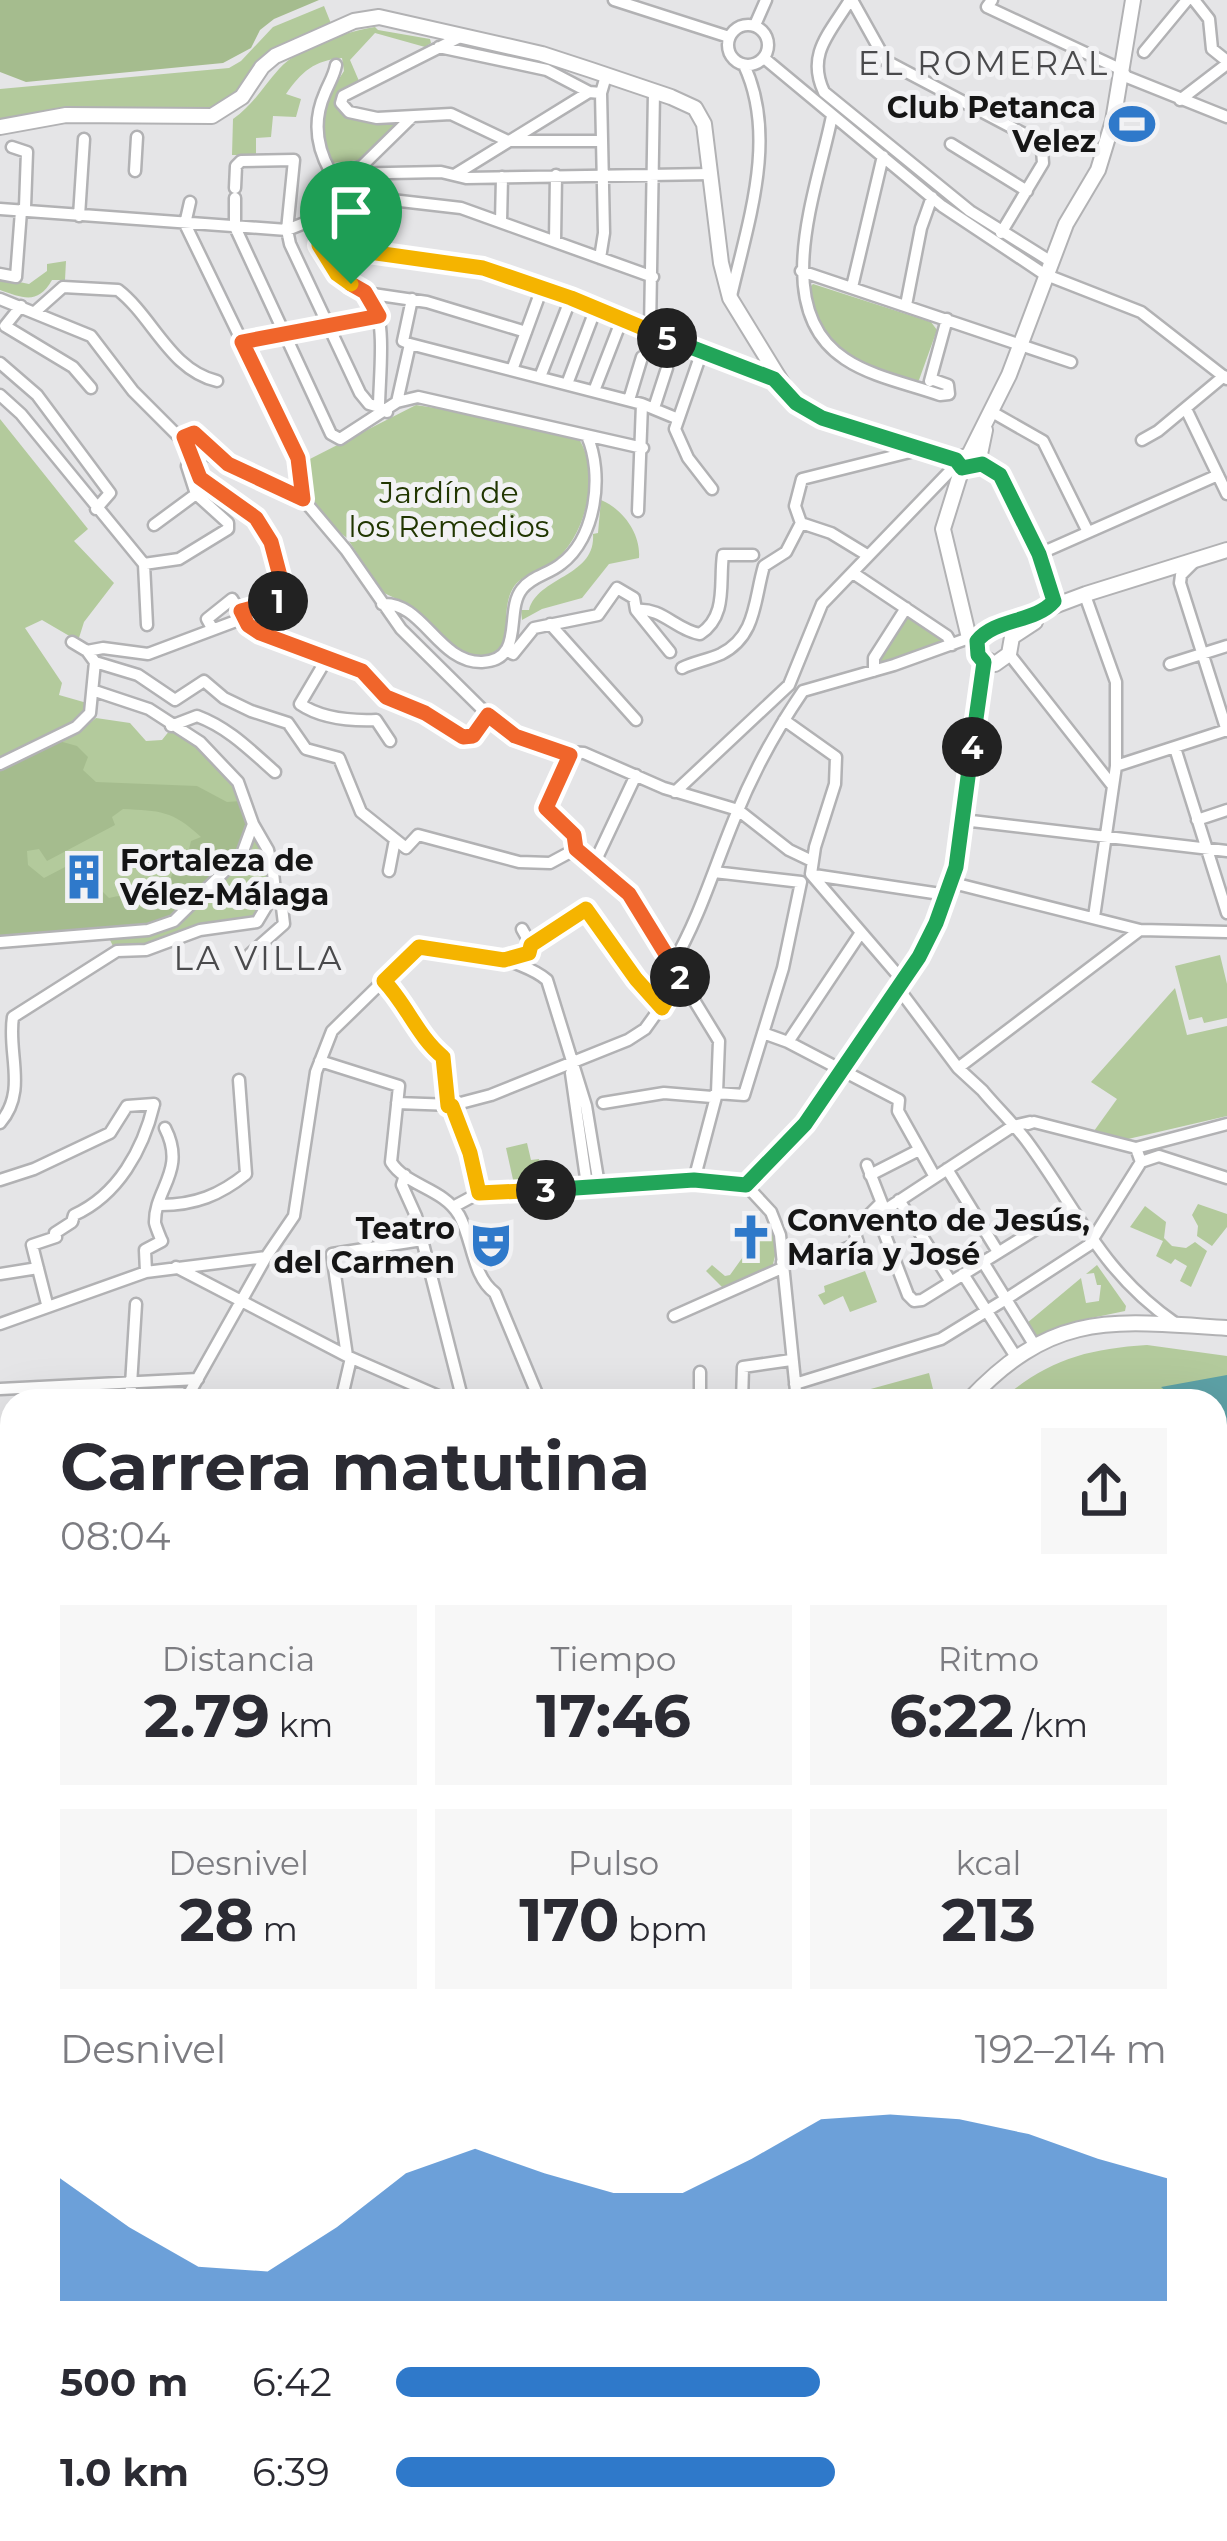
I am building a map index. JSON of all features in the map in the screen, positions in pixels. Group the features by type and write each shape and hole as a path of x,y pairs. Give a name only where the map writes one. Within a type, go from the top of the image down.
{"street":[{"path":"614,0 728,38"},
{"path":"754,25 766,0"},
{"path":"851,0 886,61 1030,137 1042,150 1042,163 1000,236 824,92 814,70 819,51 851,0"},
{"path":"992,0 987,7 1120,69 1126,77 1227,117"},
{"path":"746,1185 805,1124 926,946 950,889 964,820 974,643 943,529 965,463 1022,344 1047,267 1098,170 1113,121 1133,0"},
{"path":"1144,52 1190,0 1209,19 1212,49 1226,63 1180,100"},
{"path":"0,127 66,116 212,116 242,97 275,56 354,21 379,17 542,54 695,108 704,124 721,263 730,298 784,386 796,403 822,418 1000,475 1054,596 1047,609"},
{"path":"728,38 741,25 754,25 768,40 764,58"},
{"path":"460,37 344,96 341,103 349,112 363,115 451,114 508,141 602,141"},
{"path":"728,38 732,58 744,65 754,87 763,136 730,298"},
{"path":"440,47 547,70 595,93"},
{"path":"744,65 764,58"},
{"path":"764,58 932,197 1047,267 1141,312 1226,378 1142,440"},
{"path":"336,65 321,100 317,126 318,149 330,171 338,174 711,174"},
{"path":"461,176 508,141 595,93 606,76"},
{"path":"650,330 654,92"},
{"path":"595,93 602,141 600,258"},
{"path":"832,116 801,271 809,316 840,356 859,368 928,385 947,319"},
{"path":"338,174 362,166 412,117"},
{"path":"135,171 137,137"},
{"path":"79,216 84,139"},
{"path":"951,144 1027,190"},
{"path":"0,274 16,278 20,211 25,207 28,152 12,147"},
{"path":"852,287 883,156"},
{"path":"383,409 369,404 360,393 287,230 294,160 242,161 236,166 235,227 332,434 340,439 383,409 418,397 643,448"},
{"path":"338,174 315,233 337,274 365,292 412,299 526,332"},
{"path":"461,176 461,208"},
{"path":"555,241 556,176"},
{"path":"501,222 502,177"},
{"path":"331,193 461,208 653,277"},
{"path":"906,305 932,197"},
{"path":"190,202 184,224 298,458 303,499"},
{"path":"0,209 287,230 317,218"},
{"path":"319,245 483,268 571,298 784,386"},
{"path":"801,271 1071,362"},
{"path":"36,311 63,287 118,290 182,361 217,381"},
{"path":"512,370 542,288"},
{"path":"365,292 379,316 383,409"},
{"path":"0,298 92,336 155,416 215,456 303,499 346,550 401,629 515,736 570,755 584,753 676,792 738,810 789,850 900,984 958,1068 1025,1140 1132,1293 1175,1323"},
{"path":"540,377 571,298"},
{"path":"412,299 403,341 642,404 676,418"},
{"path":"21,306 5,326 73,368 91,388"},
{"path":"567,384 596,308"},
{"path":"242,342 379,316"},
{"path":"594,391 622,319"},
{"path":"750,369 752,332"},
{"path":"397,402 410,344"},
{"path":"701,354 675,429 688,458 712,489"},
{"path":"750,369 766,355"},
{"path":"638,512 642,357"},
{"path":"0,363 37,394 110,494 96,509"},
{"path":"642,404 667,368"},
{"path":"0,395 21,414 144,564 147,625"},
{"path":"1186,410 1227,494"},
{"path":"676,792 789,686 822,604 866,555 965,463 989,417"},
{"path":"989,417 1043,441 1088,532"},
{"path":"382,604 400,606 444,647 464,658 489,660 506,650 514,633 521,590 561,564 579,544 591,515 595,463 587,436"},
{"path":"144,564 179,559 228,530 228,523 196,494 185,457 189,439"},
{"path":"91,656 103,648 148,654 286,599 271,542 256,518 200,478 189,439"},
{"path":"682,668 733,647 752,622 764,566 786,552 801,523 795,506 802,479 919,450"},
{"path":"1039,554 1217,475"},
{"path":"154,525 196,494"},
{"path":"801,523 831,533 866,555"},
{"path":"974,643 1047,609 1227,550"},
{"path":"636,610 648,608 694,634 710,628 721,599 721,558 752,555"},
{"path":"1116,766 1227,731 1180,583 1181,574 1192,563"},
{"path":"853,573 946,636 974,643 995,664 1010,649 1019,629 1121,585"},
{"path":"506,650 513,654 534,628 598,615 617,588 634,598 636,610 670,652"},
{"path":"212,628 207,619 232,599 260,633 371,677 386,697 425,713 463,737 476,732 488,715"},
{"path":"1087,601 1117,682 1116,766 1094,917"},
{"path":"874,671 874,658 906,608"},
{"path":"550,624 636,720"},
{"path":"710,628 733,647"},
{"path":"789,686 803,691 1006,635 1010,649 1112,785"},
{"path":"72,642 91,656 138,675 175,700 205,681 224,698 288,723 306,749 339,758 361,812 406,848 418,835 494,857 550,863 576,849"},
{"path":"1170,664 1227,646"},
{"path":"0,764 84,721 94,691 91,656"},
{"path":"326,660 300,704 332,719 376,720 390,741"},
{"path":"94,691 142,705 200,742 238,782 268,850 284,924 250,955"},
{"path":"673,963 686,943 738,810 803,691"},
{"path":"376,720 386,697"},
{"path":"603,1102 664,1093 744,1095 836,779 836,757 786,717 775,700"},
{"path":"172,726 197,716 212,722 274,772"},
{"path":"1174,748 1227,913"},
{"path":"570,755 545,804 574,835 576,849 624,889 719,1041 717,1094 694,1180"},
{"path":"594,864 636,776"},
{"path":"1197,820 1227,810"},
{"path":"964,820 1227,850"},
{"path":"0,942 148,930 174,921 242,854 253,824"},
{"path":"389,872 394,840"},
{"path":"714,872 808,872 950,889 1140,930 1226,934"},
{"path":"0,1123 13,1105 13,1017 113,954 257,922 275,892"},
{"path":"504,960 529,953 531,945 586,909 662,1008"},
{"path":"522,929 531,945"},
{"path":"958,1068 1140,930"},
{"path":"788,1042 860,934"},
{"path":"192,1389 295,1216 320,1061 332,1031 419,947 504,960 534,969 547,980 586,1106 593,1185"},
{"path":"397,1102 450,1106 571,1064 645,1030 681,979"},
{"path":"384,981 429,1046 443,1057 450,1106 470,1153 479,1193"},
{"path":"763,1033 788,1042 899,1106 935,1177"},
{"path":"320,1061 399,1086 391,1162 453,1207 484,1285 495,1293 535,1389"},
{"path":"161,1205 213,1197 246,1174 239,1080"},
{"path":"982,1090 1032,1122 1136,1148 1227,1124"},
{"path":"146,1272 145,1250 162,1241 154,1223 172,1168 171,1140 154,1104"},
{"path":"47,1304 32,1245 56,1237 74,1215 98,1204 135,1156 154,1104"},
{"path":"0,1180 110,1133 128,1106 154,1104"},
{"path":"674,1316 782,1265 834,1254 858,1243 852,1224 899,1200 1013,1126 1032,1122"},
{"path":"1025,1140 1024,1130 1032,1122"},
{"path":"149,1125 165,1128"},
{"path":"1174,1138 1176,1161"},
{"path":"1136,1148 1141,1162"},
{"path":"920,1150 869,1170 883,1206 880,1222 914,1301 1070,1208"},
{"path":"809,1389 941,1339 1089,1244 1141,1162 1159,1156 1227,1178"},
{"path":"947,1169 998,1252"},
{"path":"405,1175 402,1185 422,1240 460,1389"},
{"path":"453,1207 479,1193 694,1180 746,1185 777,1223 795,1389"},
{"path":"899,1200 951,1282"},
{"path":"342,1389 349,1357 332,1254 422,1240"},
{"path":"0,1324 146,1272 266,1258"},
{"path":"983,1262 1035,1346"},
{"path":"176,1267 349,1357 422,1389"},
{"path":"0,1274 38,1268"},
{"path":"964,1274 1016,1357"},
{"path":"1129,1321 1136,1310 1132,1293"},
{"path":"131,1389 136,1304"},
{"path":"981,1389 1016,1357 1067,1331 1129,1321 1227,1328"},
{"path":"742,1389 743,1367 791,1360"},
{"path":"700,1372 700,1389"},
{"path":"0,1389 198,1379"}],"green space":[{"path":"0,0 319,0 274,19 260,30 251,48 223,63 26,82 0,72"},
{"path":"324,6 334,31 275,56 242,97 212,116 66,115 0,127 0,89 229,68 273,27"},
{"path":"375,27 431,43 425,47 375,33 350,60 359,81 342,91 337,108 356,120 395,125 396,129 361,160 333,163 322,128 327,104 344,71 342,58 332,59 310,68 286,94 301,99 296,117 273,116 271,137 256,138 256,155 232,155 233,119 279,69 324,41"},
{"path":"66,261 65,280 52,280 35,296 0,290 0,278 29,284 47,271 47,264"},
{"path":"813,284 931,322 937,330 919,380 877,369 831,340 812,309 808,289"},
{"name":"Jardín de los Remedios","path":"416,405 492,417 579,439 586,453 589,487 582,521 553,562 513,588 504,645 488,656 453,647 403,602 382,592 347,538 306,494 302,463"},
{"path":"0,419 88,529 74,541 114,583 84,622 78,641 42,620 25,628 62,683 59,695 87,703 85,713 0,760"},
{"path":"601,500 629,523 639,558 609,564 582,598 522,620 521,610 529,610 543,590 586,559 593,534 598,533"},
{"path":"905,613 946,638 945,644 877,664"},
{"path":"96,718 130,723 146,741 162,740 170,730 210,757 241,797 244,837 222,867 157,921 0,937 0,769"},
{"path":"59,741 77,746 88,757 83,770 96,782 197,786 227,802 240,801 247,828 237,851 173,914 149,923 0,937 0,769","holes":["123,809 173,817 201,837 179,852 168,887 109,898 101,890 86,895 73,885 74,871 67,866 44,878 28,865 27,851 39,849 47,861 115,825 112,817"]},
{"path":"257,837 268,869 269,893 259,913 244,922 203,924 149,944 114,948 108,936 176,923"},
{"path":"1220,955 1227,984 1227,1018 1204,1023 1202,1017 1189,1020 1175,966"},
{"path":"1175,988 1187,1035 1227,1026 1227,1116 1128,1139 1094,1131 1117,1099 1091,1082"},
{"path":"527,1143 531,1160 539,1159 543,1184 535,1184 531,1170 524,1172 525,1183 514,1184 506,1148"},
{"path":"1198,1204 1227,1214 1227,1227 1212,1246 1197,1236 1192,1215"},
{"path":"1145,1206 1166,1222 1164,1238 1172,1246 1186,1248 1195,1242 1207,1251 1191,1287 1180,1281 1187,1266 1156,1256 1163,1241 1130,1227"},
{"path":"772,1226 777,1248 772,1268 724,1289 706,1271 712,1265 730,1275 745,1254 742,1251"},
{"path":"1097,1265 1125,1311 1077,1321 1037,1338 1027,1323 1081,1278 1086,1303 1099,1301 1101,1285 1094,1273 1086,1274"},
{"path":"865,1271 877,1302 850,1312 843,1296 824,1305 818,1295 825,1292 824,1286"},
{"path":"1147,1345 1227,1356 1227,1389 1015,1389 1051,1366 1105,1350"},
{"path":"929,1373 933,1389 871,1389"}],"water":[{"path":"1227,1375 1227,1389 1161,1387"}],"place":[{"name":"Club Petanca Velez","path":"1132,124"},
{"name":"Fortaleza de Vélez-Málaga","path":"84,877"},
{"name":"Convento de Jesús, María y José","path":"751,1237"},
{"name":"Teatro del Carmen","path":"491,1245"}],"district":[{"name":"EL ROMERAL","path":"984,63"},
{"name":"LA VILLA","path":"259,958"}],"route":[{"path":"319,245 483,268 571,298 701,354 765,374 784,386 796,403 822,418 956,460 962,468 988,466 1000,475 1039,554 1054,596 1052,604 988,630 977,641 976,651 984,662 964,820 952,883 926,946 805,1124 746,1185 694,1180 479,1193 470,1153 452,1106 448,1106 443,1057 429,1046 384,981 419,947 504,960 529,953 531,945 586,909 662,1008 681,979 629,894 576,849 574,835 546,808 570,755 515,736 488,715 473,736 463,737 425,713 386,697 362,671 260,633 244,618 241,611 286,599 271,542 256,518 200,478 184,437 194,433 228,464 303,499 298,458 242,342 379,316 365,292 351,284 337,274 319,245"}]}
